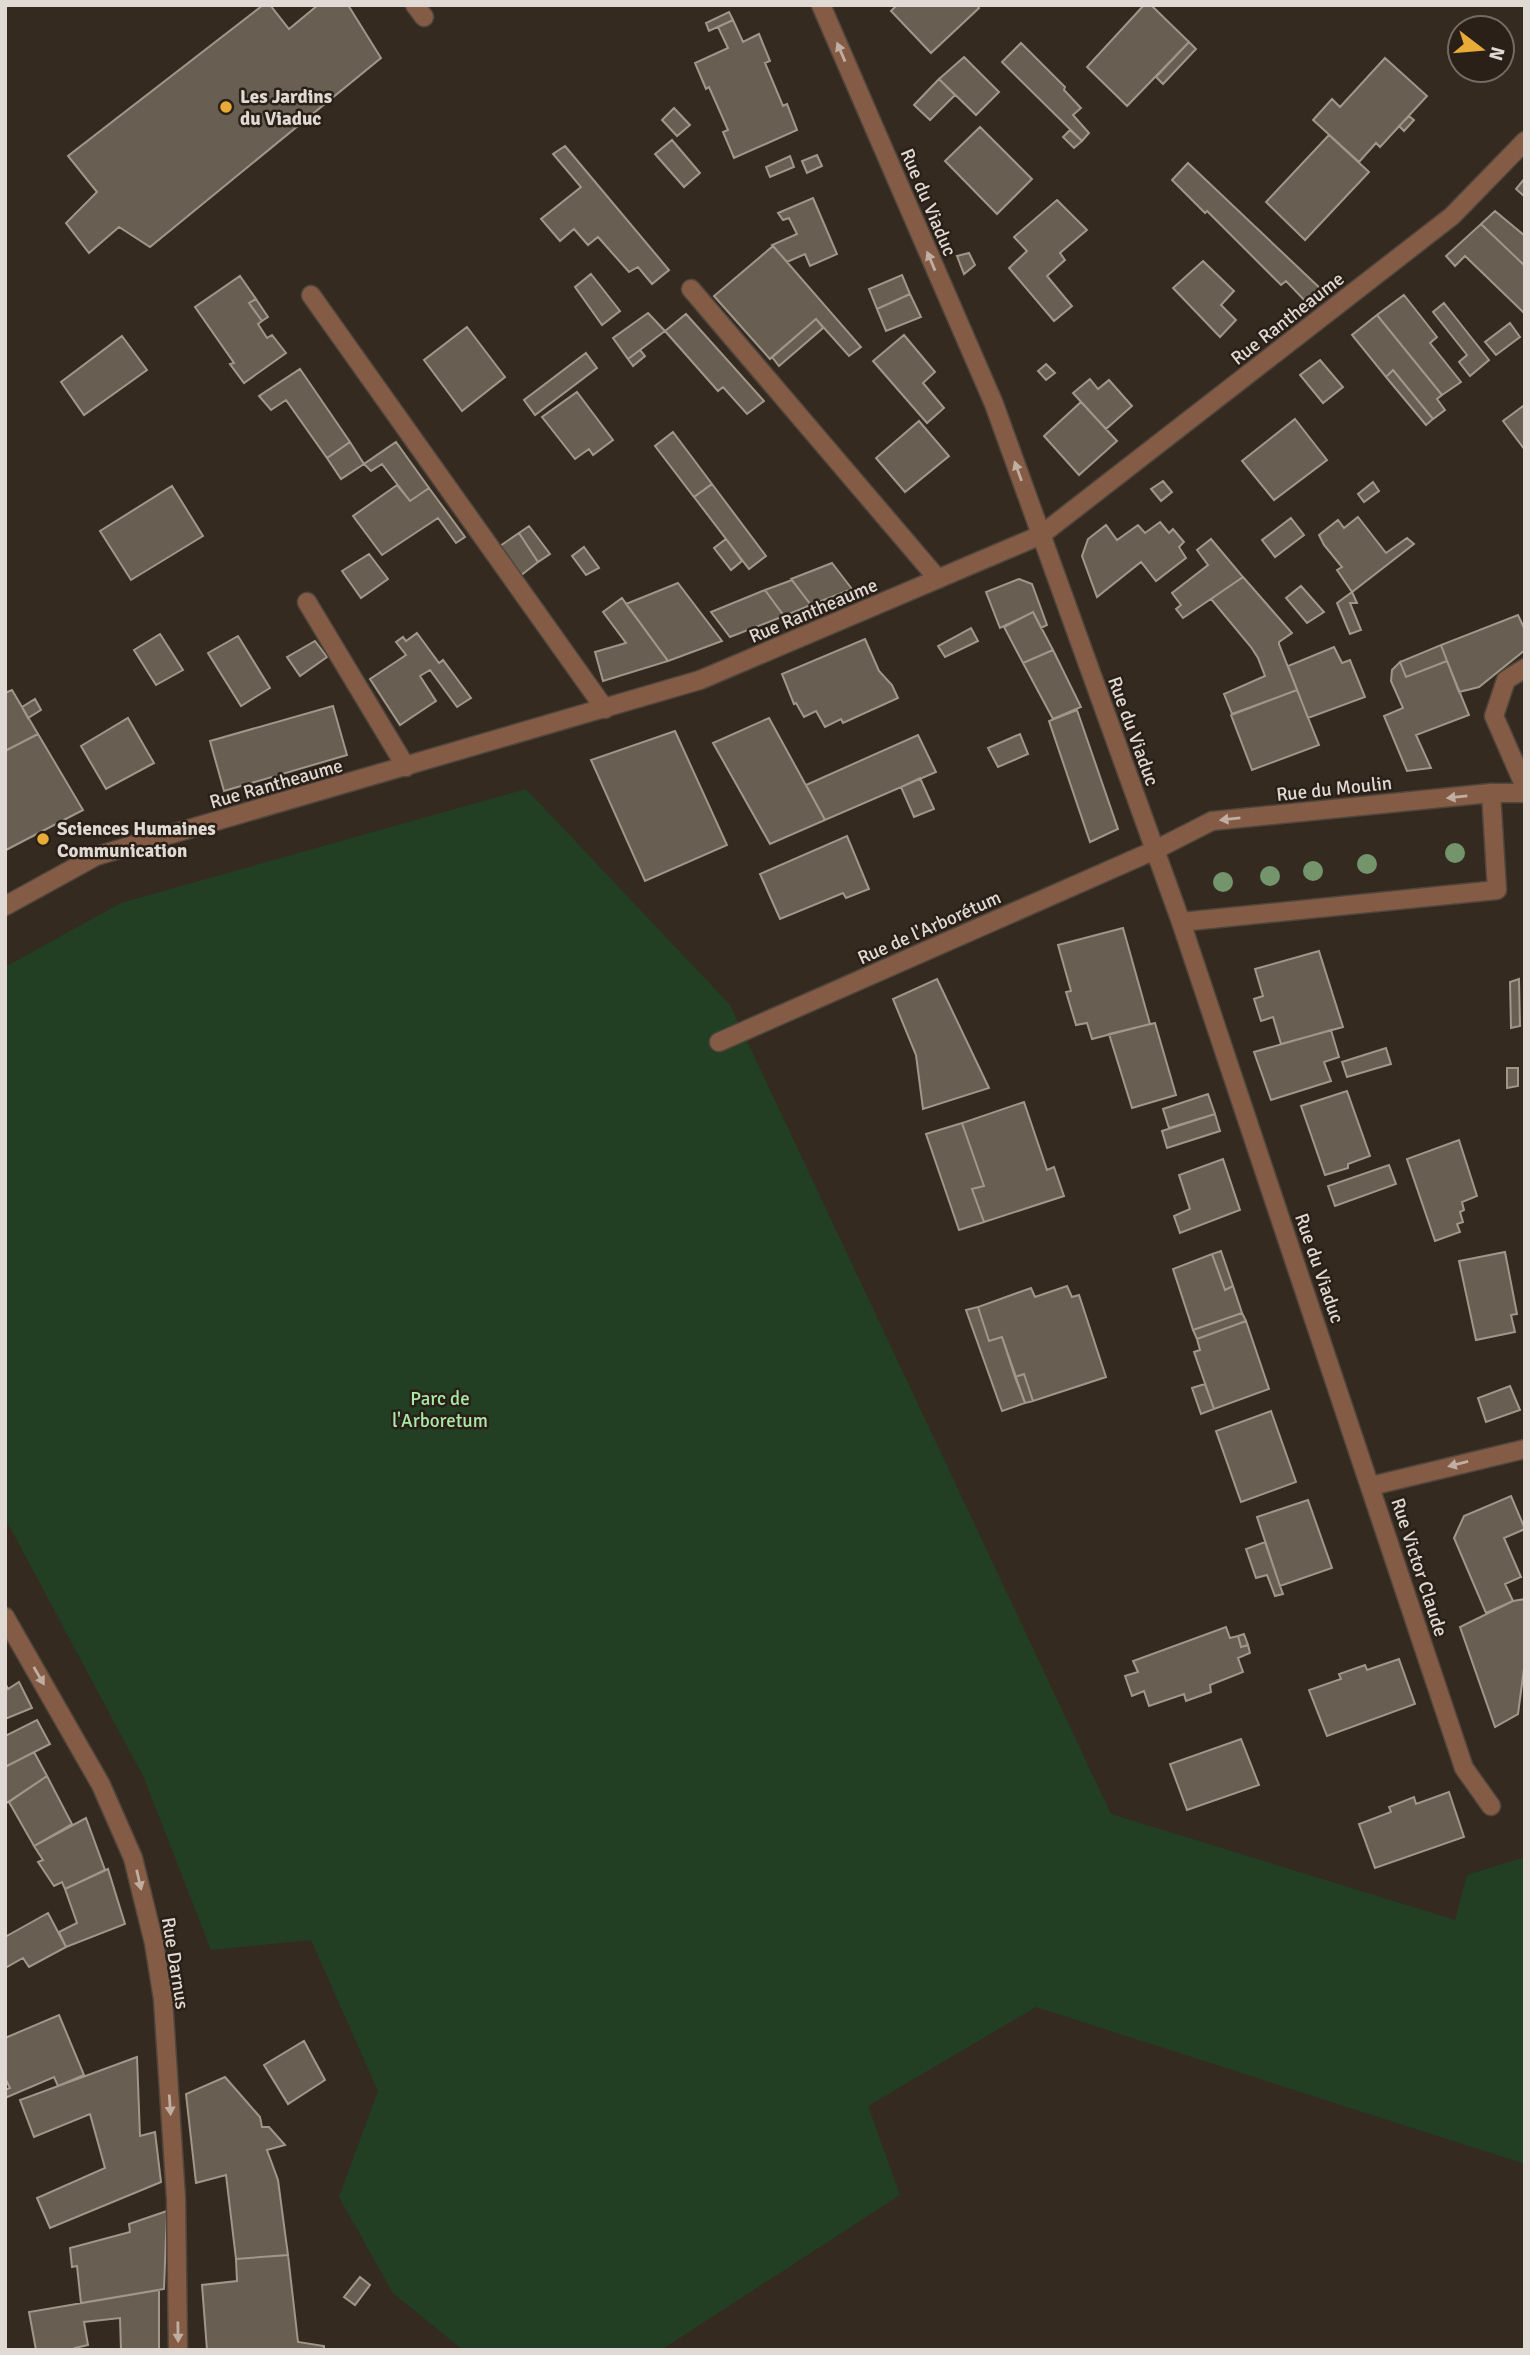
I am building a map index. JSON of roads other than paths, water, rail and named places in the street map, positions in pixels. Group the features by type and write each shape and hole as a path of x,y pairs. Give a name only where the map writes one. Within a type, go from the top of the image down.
{"street":[{"name":"Rue du Viaduc","path":"822,6 993,404 1181,922 1371,1486"},
{"name":"Rue Rantheaume","path":"5,906 96,856 700,681 1041,535 1452,216 1525,141"},
{"path":"691,289 938,579"},
{"path":"311,295 605,709"},
{"path":"307,602 406,767"},
{"path":"1525,668 1506,680 1494,716 1525,787"},
{"path":"1181,922 1497,890 1491,793"},
{"name":"Rue du Moulin","path":"1155,850 1212,821 1491,793 1525,793"},
{"name":"Rue de l'Arborétum","path":"719,1041 1155,850"},
{"name":"Rue Victor Claude","path":"1491,1806 1464,1768 1371,1486 1525,1449"},
{"name":"Rue Darnus","path":"5,1617 101,1785 134,1858 154,1943 163,1999 176,2197 178,2350"}],"place":[{"name":"Les Jardins du Viaduc","path":"226,107"},
{"name":"Sciences Humaines Communication","path":"43,839"}],"park label":[{"name":"Parc de l'Arboretum","path":"440,1409"}]}
